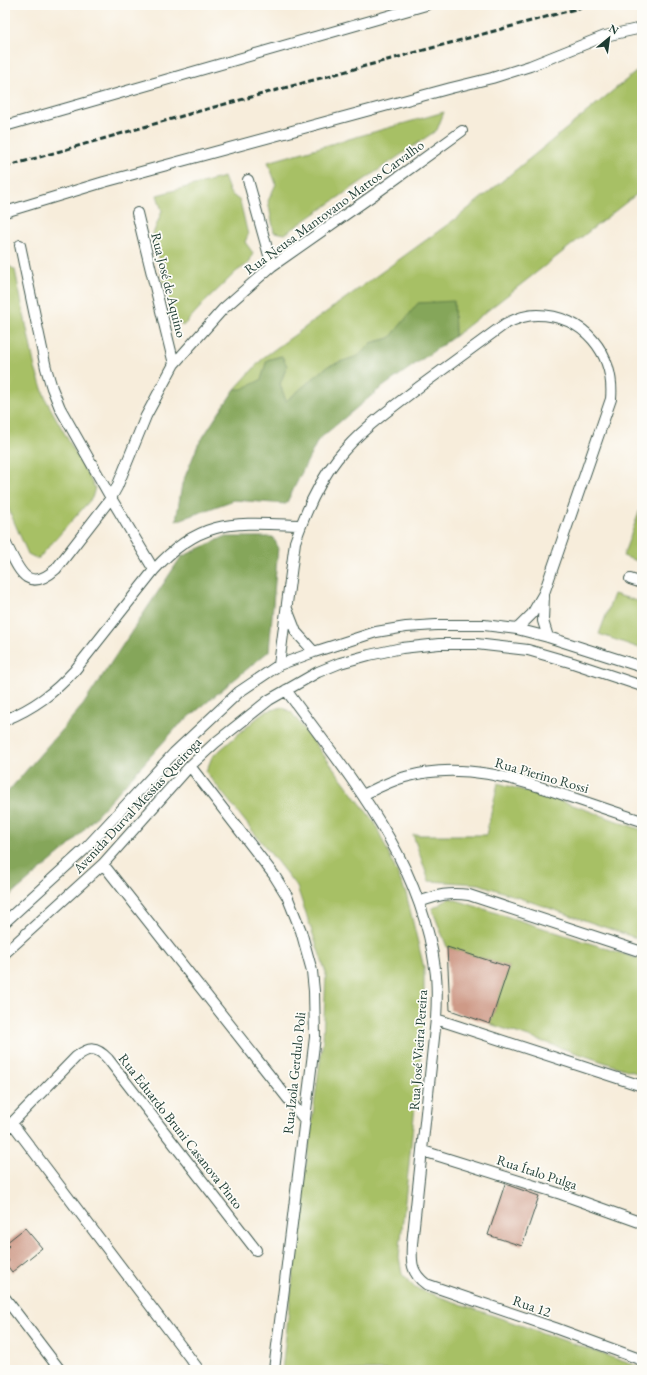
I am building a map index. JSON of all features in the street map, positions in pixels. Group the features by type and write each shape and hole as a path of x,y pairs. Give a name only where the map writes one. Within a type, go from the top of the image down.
{"street":[{"path":"5,126 426,5"},
{"path":"5,212 111,180 492,78 530,66 605,36 642,28"},
{"name":"Rua Neusa Mantovano Mattos Carvalho","path":"5,542 25,577 30,580 36,580 48,576 56,569 111,498 117,487 146,416 174,364 223,309 272,266 366,201 462,131"},
{"path":"248,180 272,266"},
{"name":"Rua José de Aquino","path":"137,213 174,364"},
{"path":"20,245 46,368 60,408 154,570"},
{"path":"278,665 295,542 316,493 337,459 358,436 382,415 505,324 522,317 536,315 551,316 567,321 582,329 592,337 609,370 612,390 611,399 544,593 532,614 518,629"},
{"path":"5,720 20,714 45,699 63,683 154,570 167,555 187,539 207,530 236,524 255,523 301,525"},
{"path":"630,579 642,583"},
{"path":"544,593 543,621 548,637"},
{"path":"286,607 296,632 314,652"},
{"name":"Avenida Durval Messias Queiroga","path":"5,922 84,850 174,753 240,692 278,665 376,632 406,627 436,625 484,625 518,629 642,667"},
{"name":"Avenida Durval Messias Queiroga","path":"5,953 103,864 190,766 215,743 253,712 286,690 318,672 340,663 402,648 439,644 476,644 528,650 642,686"},
{"name":"Rua José Vieira Pereira","path":"286,690 363,795 394,844 419,902 434,955 437,984 436,1019 411,1259 415,1274"},
{"name":"Rua Izola Gerdulo Poli","path":"190,766 274,875 287,896 301,931 312,971 315,1006 315,1037 274,1370"},
{"name":"Rua Pierino Rossi","path":"363,795 392,781 406,777 443,771 472,771 502,776 531,784 642,821"},
{"path":"103,864 304,1119"},
{"path":"419,902 433,896 454,893 469,895 642,952"},
{"path":"436,1019 642,1086"},
{"name":"Rua Eduardo Bruni Casanova Pinto","path":"9,1127 76,1057 90,1049 98,1050 108,1058 256,1250"},
{"path":"9,1127 199,1370"},
{"name":"Rua Ítalo Pulga","path":"423,1151 561,1194 642,1223"},
{"name":"Rua 12","path":"415,1274 426,1284 555,1328 642,1360"},
{"path":"5,1298 60,1370"}],"green space":[{"path":"642,67 642,190 455,336 454,302 419,303 390,338 371,343 358,356 328,366 286,401 280,384 287,366 281,356 267,360 261,380 242,390 235,389 264,357 458,217"},
{"path":"444,112 437,130 285,234 274,232 268,201 276,184 268,162"},
{"path":"224,177 230,193 240,201 248,235 245,242 253,253 249,263 237,271 183,326 171,318 153,234 162,211 157,195"},
{"path":"5,263 15,270 35,368 46,400 95,488 92,498 38,559 28,554 5,503"},
{"path":"454,301 455,336 377,391 318,440 286,504 234,500 176,521 182,484 198,445 235,389 242,389 261,380 267,360 282,356 287,366 280,384 286,401 328,366 358,356 371,343 390,338 418,303"},
{"path":"642,504 642,563 623,556"},
{"path":"224,537 273,537 278,547 269,651 177,727 69,846 5,900 5,795 83,705 181,557"},
{"path":"614,594 637,601 642,599 642,649 599,634"},
{"path":"282,707 292,713 375,823 406,893 424,968 424,1022 399,1257 402,1274 415,1288 642,1368 642,1370 282,1370 305,1172 323,1040 326,973 297,887 206,772 212,757 264,712"},
{"path":"498,783 570,804 642,830 642,940 479,884 429,881 413,835 486,835"},
{"path":"450,898 642,960 642,1075 490,1024 509,967 447,947 432,909"}],"building":[{"path":"447,947 509,967 490,1024 450,1010"},
{"path":"505,1184 539,1196 522,1246 488,1235"},
{"path":"25,1228 42,1248 12,1272 5,1263 9,1261 5,1256 5,1250 9,1246 6,1243"}],"railway":[{"path":"5,167 196,112 590,5"}]}
